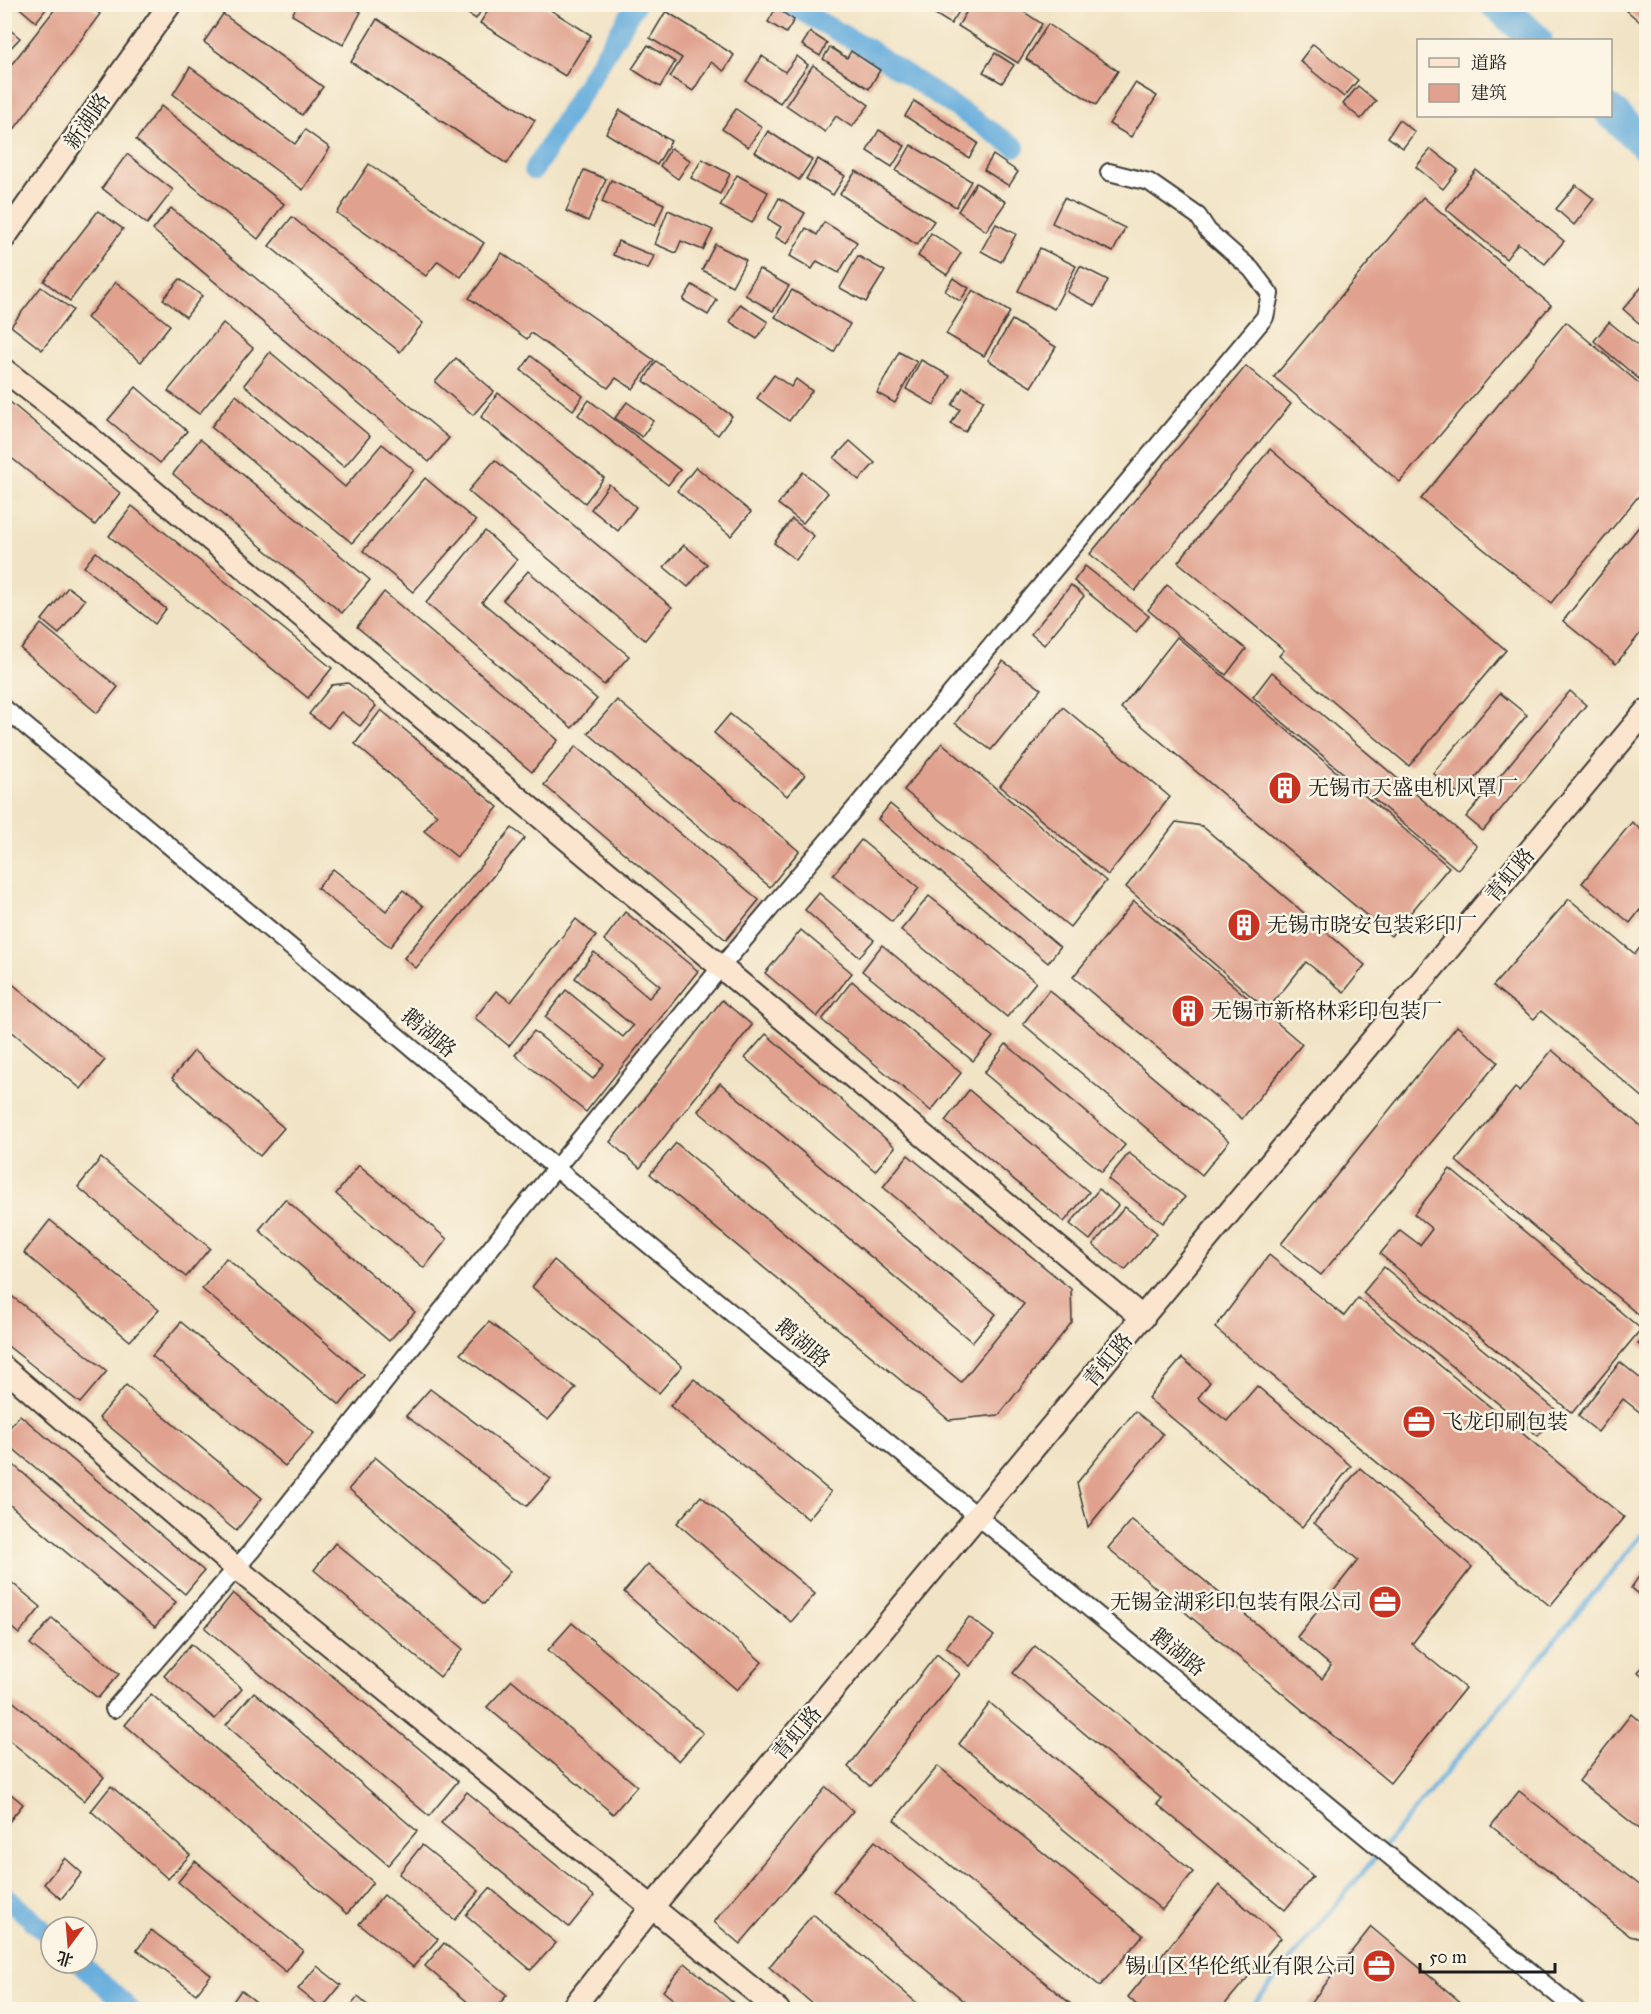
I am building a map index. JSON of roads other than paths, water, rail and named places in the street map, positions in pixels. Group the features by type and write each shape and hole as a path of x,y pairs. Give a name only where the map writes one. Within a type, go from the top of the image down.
{"street":[{"name":"新湖路","path":"4,238 170,4"},
{"path":"114,1709 236,1568 506,1229 721,967 1265,316 1270,294 1251,268 1208,231 1198,216 1149,182 1109,172"},
{"path":"4,370 60,413 1143,1318"},
{"name":"鹅湖路","path":"4,708 556,1169 1576,2010"},
{"name":"青虹路","path":"571,2010 653,1906 1647,711"},
{"path":"4,1368 236,1568 778,2010"}],"waterway":[{"path":"534,170 636,4"},
{"path":"788,4 867,48 1015,147"},
{"path":"1497,4 1535,39"},
{"path":"1612,113 1646,145"},
{"path":"1249,2010 1646,1530"},
{"path":"4,1895 39,1926"},
{"path":"93,1975 131,2010"}],"place":[{"name":"无锡市天盛电机风罩厂","path":"1285,788"},
{"name":"无锡市晓安包装彩印厂","path":"1244,925"},
{"name":"无锡市新格林彩印包装厂","path":"1188,1011"},
{"name":"飞龙印刷包装","path":"1419,1422"},
{"name":"无锡金湖彩印包装有限公司","path":"1385,1602"},
{"name":"锡山区华伦纸业有限公司","path":"1379,1966"}]}
